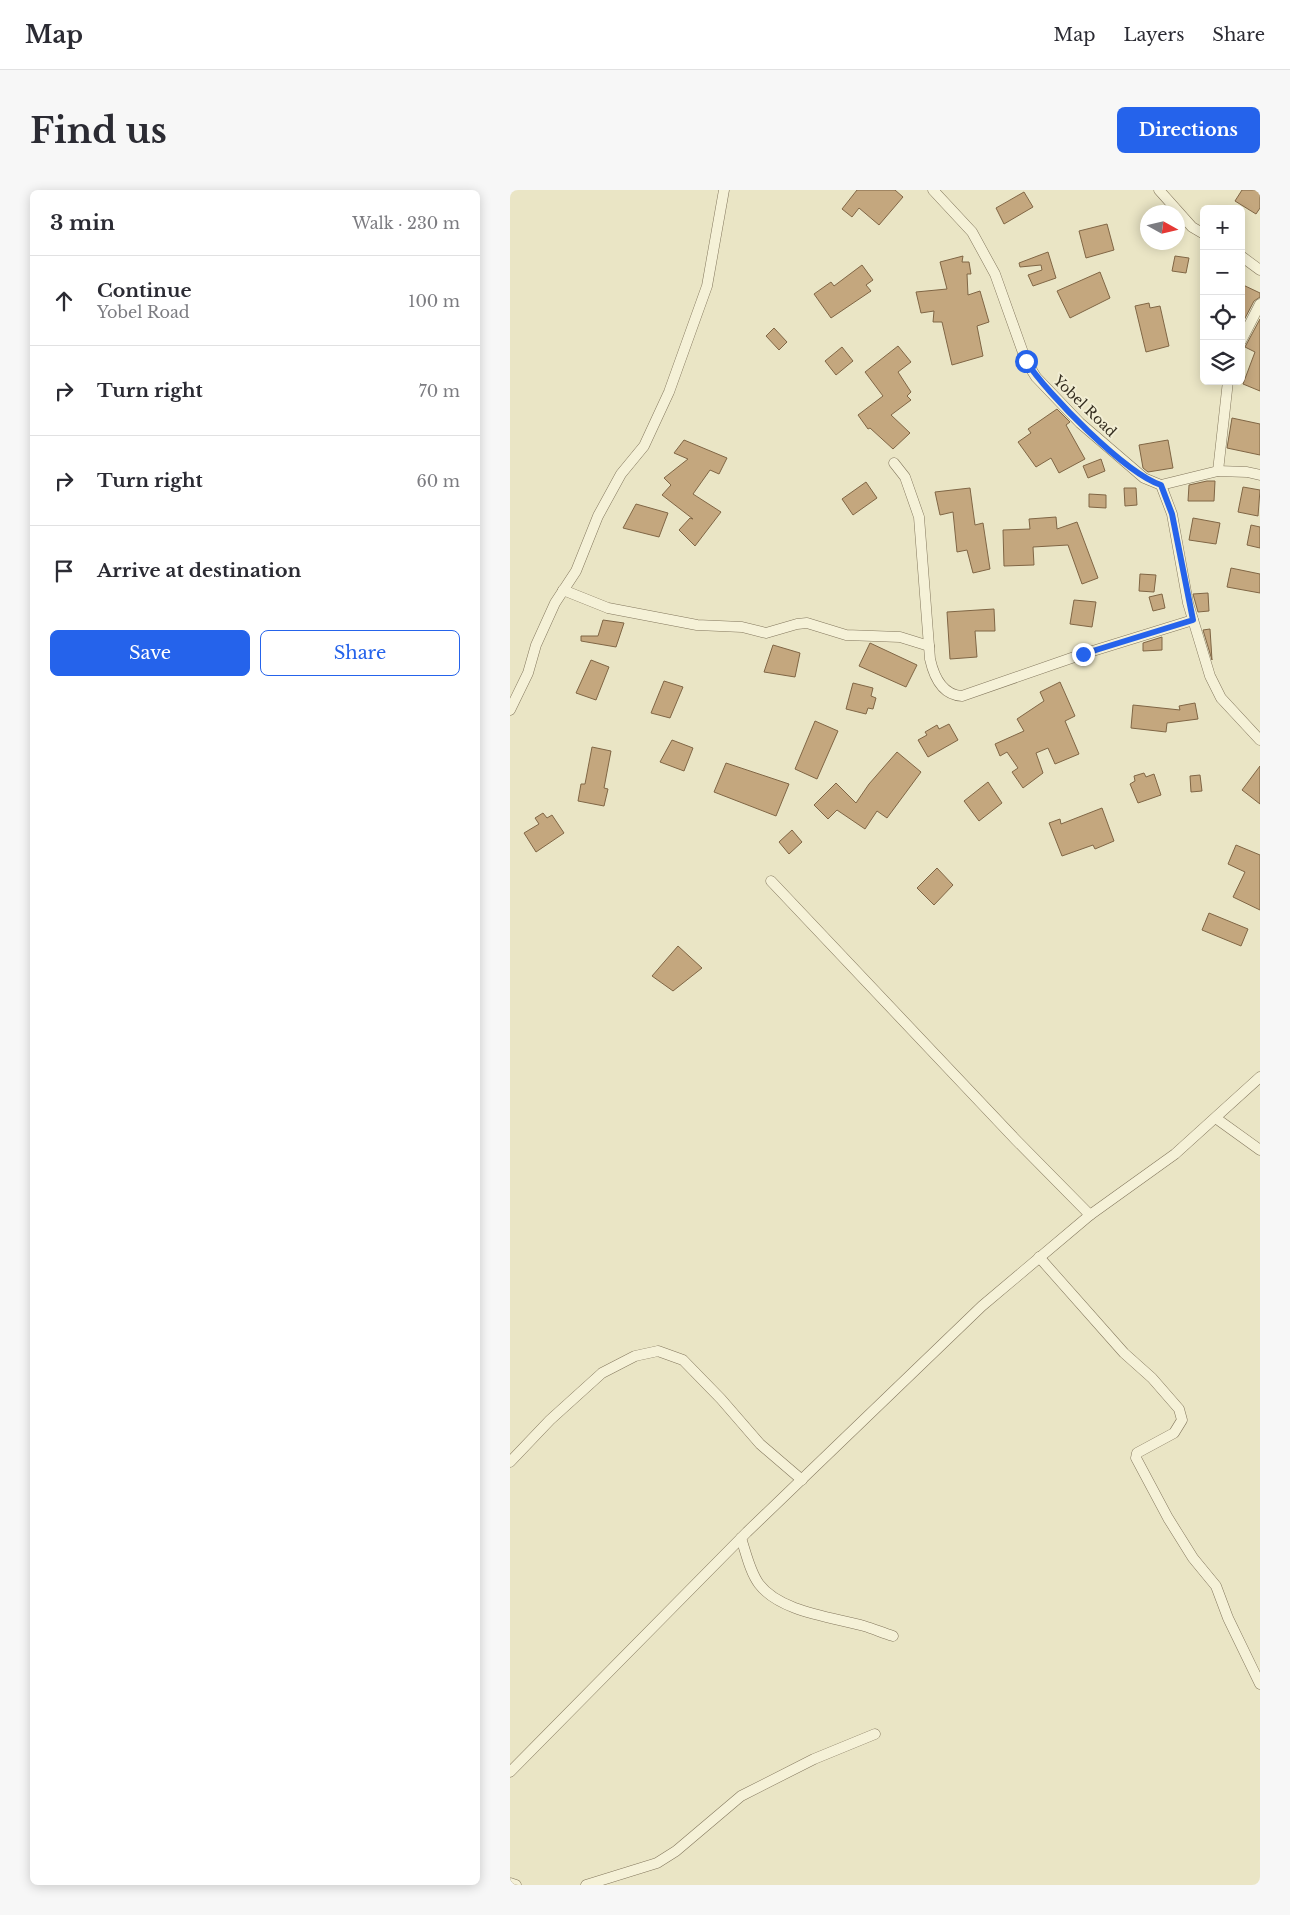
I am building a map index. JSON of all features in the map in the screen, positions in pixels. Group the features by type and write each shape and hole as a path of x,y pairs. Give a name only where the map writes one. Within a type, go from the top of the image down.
{"street":[{"path":"510,710 528,673 536,645 555,603 581,561 598,516 612,487 644,446 669,392 707,286 724,190"},
{"name":"Yobel Road","path":"933,190 972,232 990,265 1008,310 1018,344 1036,377 1080,423 1144,478 1161,485"},
{"path":"1159,190 1192,227 1200,232"},
{"path":"1245,259 1260,270"},
{"path":"1242,340 1260,304"},
{"path":"1218,472 1228,385"},
{"path":"894,464 905,477 919,516 929,646 933,672 937,681 950,694 962,696 1083,654 1193,620"},
{"path":"1260,475 1247,472 1218,472 1161,485 1172,514 1193,620 1210,676 1221,698 1260,740"},
{"path":"563,590 608,608 697,624 742,627 766,633 807,623 852,635 900,637 929,646"},
{"path":"771,881 1016,1140 1090,1215"},
{"path":"510,1772 741,1538 982,1306 1090,1215 1175,1154 1216,1119 1260,1077"},
{"path":"1216,1119 1260,1150"},
{"path":"1039,1257 1124,1353 1152,1378 1179,1409 1182,1420 1174,1433 1137,1453 1137,1463 1193,1558 1216,1586 1228,1618 1260,1684"},
{"path":"510,1462 550,1420 602,1373 635,1356 658,1352 683,1360 722,1399 760,1444 802,1480"},
{"path":"741,1538 756,1580 769,1594 787,1605 893,1636"},
{"path":"586,1885 657,1863 676,1851 741,1796 783,1777 814,1759 875,1734"},
{"path":"510,1883 516,1885"}],"building":[{"path":"857,190 895,190 903,197 879,225 859,208 852,217 842,209"},
{"path":"1242,190 1260,190 1260,208 1256,214 1245,207 1245,205 1235,201"},
{"path":"1024,192 1033,207 1004,224 996,208"},
{"path":"1107,224 1114,250 1086,258 1079,231"},
{"path":"1048,252 1056,278 1033,286 1028,275 1042,270 1041,265 1020,267 1019,263"},
{"path":"963,256 962,262 969,262 971,274 967,274 968,295 980,291 989,322 977,326 983,356 952,365 942,322 933,322 934,311 921,313 916,292 947,289 940,262"},
{"path":"1175,256 1189,258 1186,273 1172,271"},
{"path":"862,265 873,280 866,285 871,291 831,318 814,294 831,282 834,286"},
{"path":"1100,272 1110,298 1070,318 1057,291"},
{"path":"1245,286 1260,293 1260,297 1254,301 1245,318"},
{"path":"1149,303 1150,308 1160,306 1169,346 1146,352 1135,306"},
{"path":"1260,319 1260,391 1245,385 1245,379 1255,352 1245,347"},
{"path":"774,328 787,342 779,350 766,336"},
{"path":"898,346 911,362 898,372 911,392 907,396 911,400 891,415 910,433 893,449 870,428 868,429 858,415 883,396 865,372"},
{"path":"842,347 853,361 836,375 825,361"},
{"path":"1057,409 1070,422 1066,425 1085,459 1059,473 1051,458 1036,467 1018,442 1031,433 1028,429"},
{"path":"1232,418 1260,424 1260,455 1227,448"},
{"path":"684,440 727,458 719,474 710,470 693,494 721,512 695,546 679,530 690,518 693,519 662,495 671,485 664,478 688,459 674,453"},
{"path":"1168,440 1173,468 1148,472 1143,468 1139,445"},
{"path":"1101,459 1105,471 1088,478 1083,466"},
{"path":"1215,481 1214,501 1188,501 1189,485"},
{"path":"866,482 877,498 853,515 842,499"},
{"path":"1243,487 1260,490 1258,516 1238,512"},
{"path":"970,488 975,525 983,523 990,569 973,573 967,550 957,552 953,512 940,515 935,492"},
{"path":"1124,488 1136,488 1137,505 1125,506"},
{"path":"1089,494 1106,495 1106,508 1089,507"},
{"path":"636,504 668,513 659,537 623,528"},
{"path":"1056,517 1057,529 1077,522 1098,578 1082,584 1068,545 1033,547 1034,565 1004,566 1003,530 1030,529 1029,519"},
{"path":"1193,518 1220,523 1216,544 1189,540"},
{"path":"1251,525 1260,527 1260,548 1247,545"},
{"path":"1231,568 1260,574 1260,593 1227,587"},
{"path":"1140,574 1156,575 1154,592 1139,591"},
{"path":"1208,593 1209,611 1198,612 1193,594"},
{"path":"1162,594 1165,608 1153,611 1149,597"},
{"path":"1074,600 1096,602 1092,627 1070,624"},
{"path":"994,609 995,631 975,631 977,657 950,659 947,612"},
{"path":"603,620 624,623 616,647 581,641 581,636 598,636"},
{"path":"1210,629 1212,660 1203,630"},
{"path":"1162,637 1162,650 1143,651 1143,643"},
{"path":"870,643 917,665 906,687 859,666"},
{"path":"773,645 800,653 795,677 764,672"},
{"path":"591,660 609,667 596,700 576,693"},
{"path":"664,681 683,687 670,718 651,713"},
{"path":"1060,682 1075,716 1065,721 1079,754 1055,764 1048,748 1036,753 1043,773 1023,788 1012,772 1018,768 1007,752 1000,756 995,744 1024,731 1017,719 1044,701 1040,692"},
{"path":"853,683 873,688 871,696 876,698 873,709 868,708 866,714 846,709"},
{"path":"1195,703 1198,719 1167,723 1166,732 1131,728 1133,705 1180,710 1179,706"},
{"path":"815,721 838,731 817,779 795,769"},
{"path":"949,724 958,740 928,757 918,740 927,735 925,732 937,725 939,729"},
{"path":"672,740 693,748 684,771 660,762"},
{"path":"592,747 611,751 604,788 608,789 604,806 578,801 581,784 585,784"},
{"path":"897,752 921,772 887,818 877,811 865,829 837,810 828,819 814,805 836,783 856,803 869,784"},
{"path":"726,763 789,784 776,816 714,792"},
{"path":"1260,766 1260,804 1242,790"},
{"path":"1144,773 1146,777 1154,774 1161,795 1138,803 1130,784 1135,781 1134,776"},
{"path":"1200,775 1202,791 1191,792 1190,776"},
{"path":"988,782 1002,803 979,821 964,801"},
{"path":"1102,808 1114,841 1095,849 1093,845 1062,856 1049,823 1060,819 1061,824"},
{"path":"543,813 547,818 552,815 564,833 536,852 524,833 539,824 535,818"},
{"path":"792,830 802,842 789,854 779,842"},
{"path":"1236,845 1260,855 1260,910 1233,897 1245,872 1228,864"},
{"path":"937,868 953,885 934,905 917,888"},
{"path":"1209,913 1248,929 1241,946 1202,930"},
{"path":"678,946 702,968 673,991 652,976"}],"route":[{"path":"1026,361 1036,377 1080,423 1144,478 1161,485 1172,514 1188,603 1193,620 1083,654"}]}
